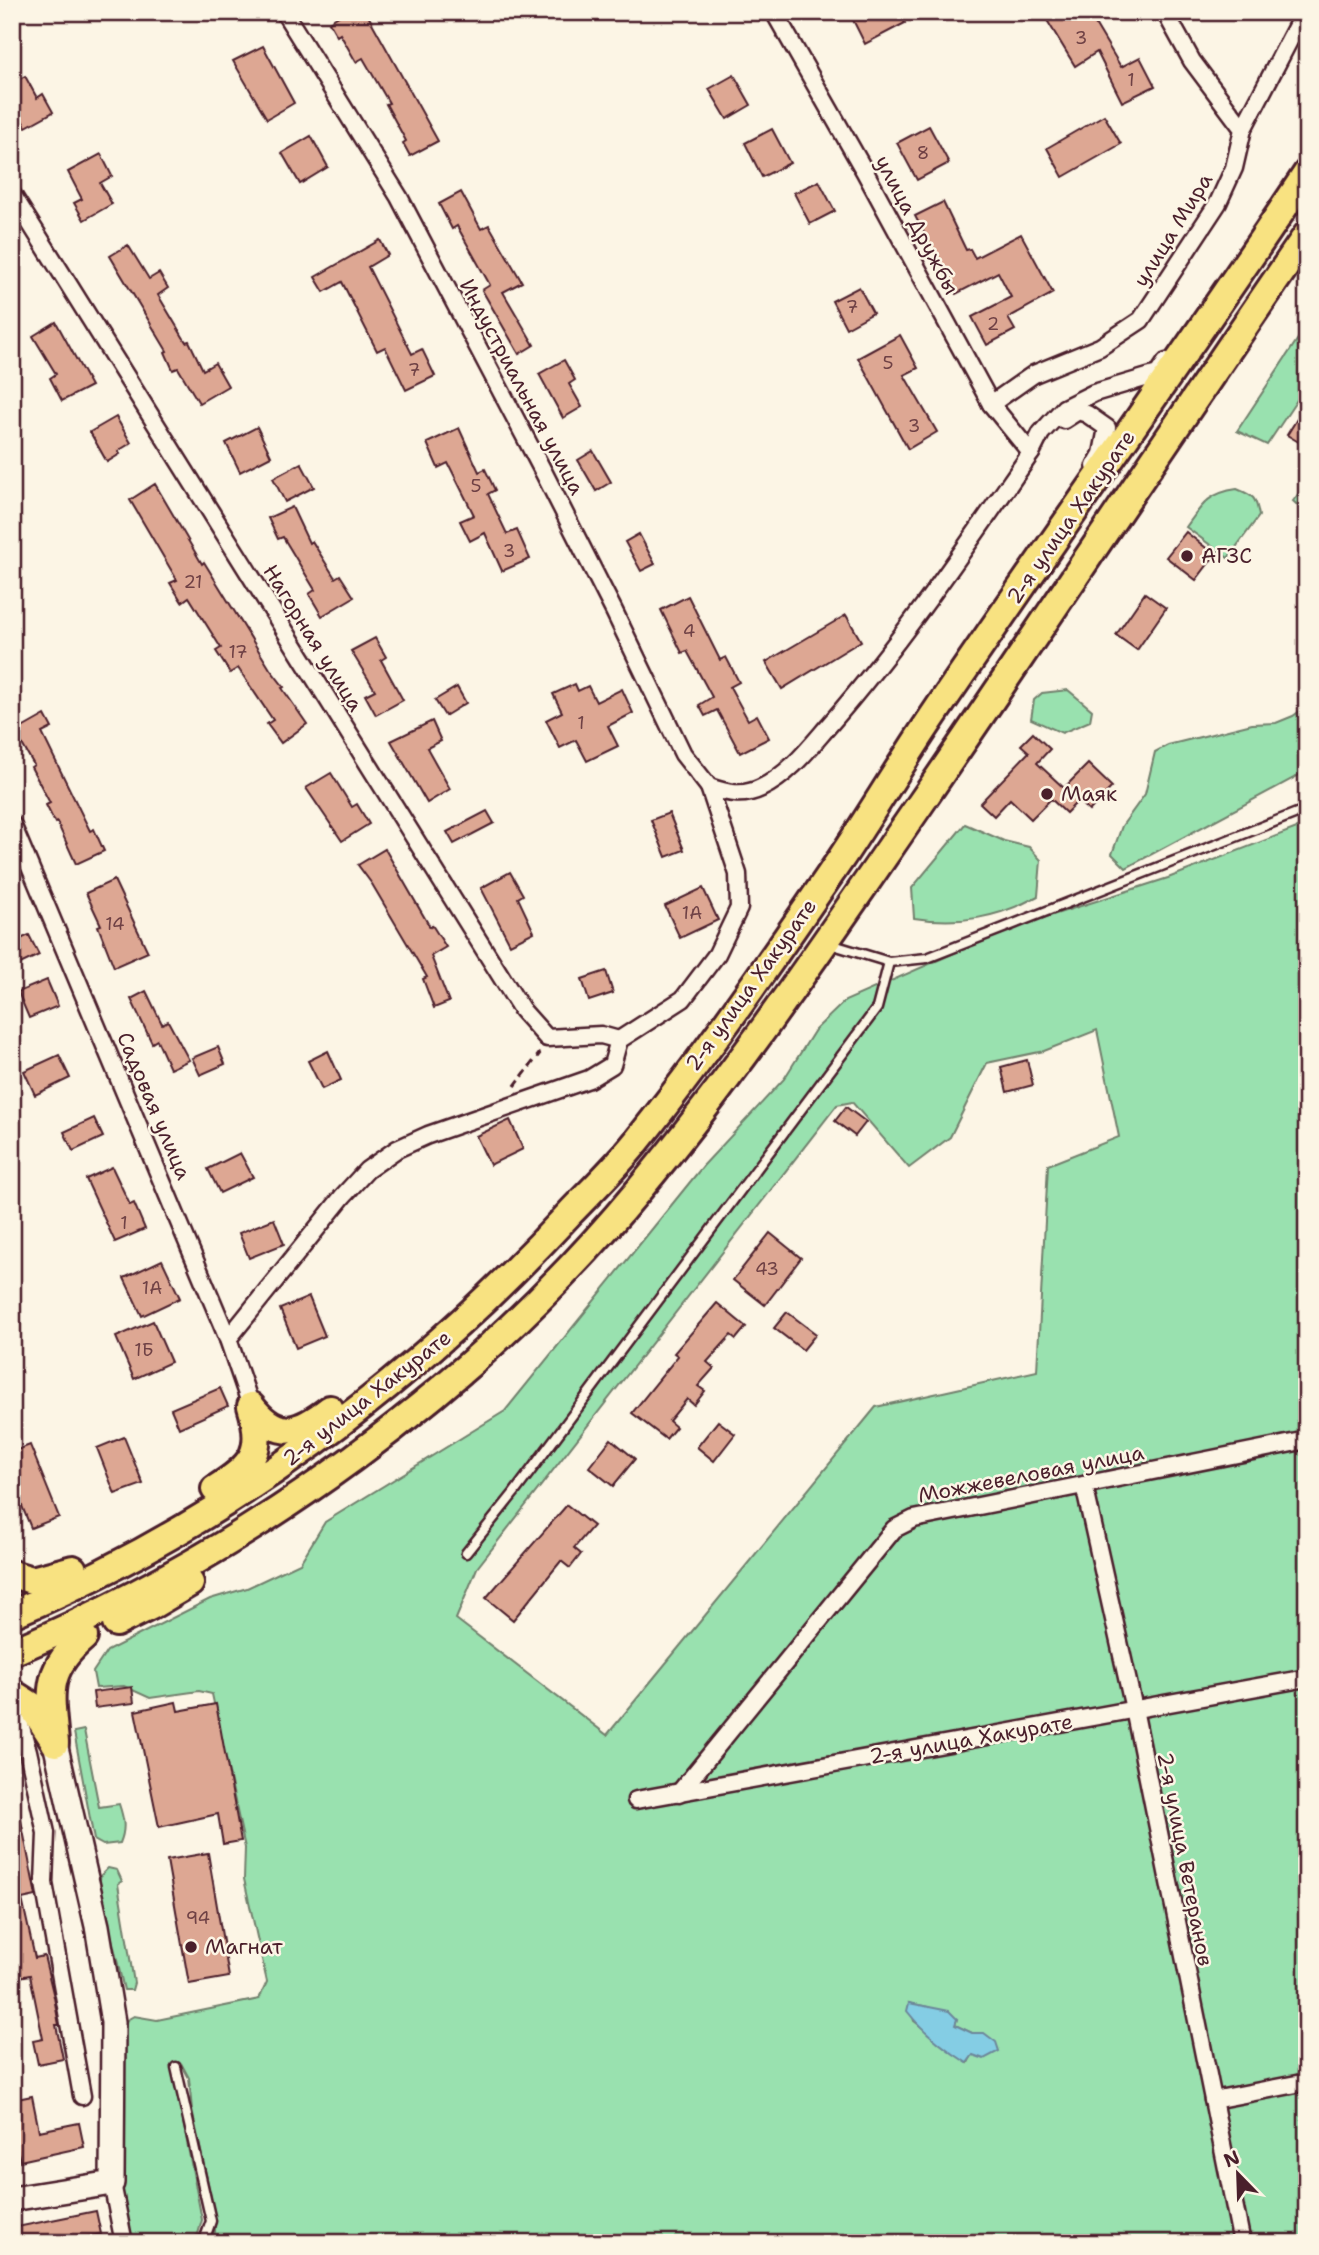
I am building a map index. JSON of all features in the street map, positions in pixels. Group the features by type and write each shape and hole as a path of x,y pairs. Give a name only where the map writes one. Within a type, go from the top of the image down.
{"main road":[{"name":"2-я улица Хакурате","path":"12,1614 82,1571 256,1483 383,1391 454,1331 531,1256 634,1144 713,1040 842,858 929,722 1307,173"},
{"name":"2-я улица Хакурате","path":"12,1652 107,1618 379,1441 471,1364 561,1276 635,1194 712,1099 825,943 1307,235"},
{"path":"12,1597 82,1571 120,1545 239,1474 308,1426 434,1326 579,1189 673,1093"},
{"path":"251,1406 271,1426 289,1430 308,1426"},
{"path":"239,1474 250,1463 256,1451 257,1435 251,1406"},
{"path":"12,1574 32,1580 82,1571"},
{"path":"12,2199 112,2183 113,2022 97,1926 55,1743 52,1697 56,1670 67,1652 107,1618"},
{"path":"12,1669 84,1637"},
{"path":"12,1693 31,1705 55,1743"}],"street":[{"name":"Индустриальная улица","path":"284,12 399,197 573,531 683,754 709,787 738,874 739,908 716,954 683,999 619,1040"},
{"name":"улица Дружбы","path":"774,12 865,172 991,404 1031,453"},
{"path":"1165,12 1192,61 1244,129"},
{"name":"улица Мира","path":"991,404 1034,374 1100,347 1141,320 1218,203 1234,167 1244,129 1304,12"},
{"path":"709,787 734,795 759,789 785,774 848,704 917,614 1031,453 1041,433 1064,408 1094,393 1158,374 1307,162"},
{"name":"Нагорная улица","path":"12,194 437,876 522,1010 547,1038"},
{"path":"989,635 991,626 1102,454 1107,428 1078,411 1041,433"},
{"name":"Садовая улица","path":"12,824 228,1339 251,1406"},
{"path":"228,1339 343,1196 368,1170 397,1149 428,1135 589,1079 612,1065 619,1040 601,1035 547,1038"},
{"name":"Можжевеловая улица","path":"679,1793 894,1529 914,1519 1307,1440"},
{"name":"2-я улица Ветеранов","path":"1084,1485 1134,1709 1242,2243"},
{"name":"2-я улица Хакурате","path":"636,1800 1307,1678"},
{"path":"16,1721 46,1833 44,1883 82,2096"},
{"path":"1213,2100 1307,2082"},
{"path":"112,2183 124,2243"}],"lane":[{"path":"825,943 889,962 927,958 1307,809"},
{"path":"466,1553 877,1008 889,962"},
{"path":"176,2067 211,2221 205,2238 198,2243"}],"path":[{"path":"510,1092 538,1057 547,1038"}],"green space":[{"path":"1307,325 1307,385 1267,445 1237,431"},
{"path":"1307,482 1307,514 1293,501"},
{"path":"1237,489 1253,498 1259,516 1228,558 1186,527 1212,497"},
{"path":"1068,690 1092,710 1090,721 1062,733 1031,719 1034,700 1042,693"},
{"path":"1307,706 1307,771 1126,868 1112,854 1122,826 1145,794 1155,752 1168,745 1252,724 1276,723"},
{"path":"965,824 1004,841 1029,847 1041,860 1038,896 1008,910 978,918 947,921 914,918 912,888"},
{"path":"1307,824 1307,2243 209,2243 215,2232 215,2216 192,2110 189,2078 182,2065 178,2095 202,2220 198,2234 186,2243 133,2243 121,2187 123,2030 127,2020 134,2016 157,2020 259,1999 267,1982 244,1879 245,1848 212,1694 199,1691 150,1698 124,1686 96,1688 93,1672 107,1651 210,1599 247,1588 300,1563 325,1522 505,1411 703,1166 784,1079 815,1030 845,1001 1009,929 1168,878","holes":["1097,1030 1119,1137 1048,1165 1037,1371 876,1407 607,1735 456,1619 477,1568 837,1105 852,1102 909,1168 950,1137 987,1063 1044,1051","909,2003 928,2007 957,2019 955,2025 972,2033 972,2055 968,2063 914,2021"]},
{"path":"84,1730 99,1807 119,1804 121,1809 124,1828 120,1843 103,1845 94,1840 74,1732"},
{"path":"108,1868 117,1870 122,1881 118,1884 134,1983 132,1990 124,1990 99,1883 101,1875"}],"water":[{"path":"909,2003 949,2011 957,2019 955,2025 972,2033 984,2033 996,2042 999,2051 984,2059 973,2055 967,2063 920,2026 907,2011"}],"building":[{"path":"345,12 366,12 438,141 410,156 403,143 406,141 386,104 389,103 363,58 356,62 340,34 337,36 329,22"},
{"path":"849,12 900,12 905,23 865,44"},
{"path":"1042,12 1088,12 1121,67 1140,57 1155,86 1122,102 1097,52 1075,66"},
{"path":"263,46 294,103 267,119 233,61"},
{"path":"734,75 751,105 727,119 709,89"},
{"path":"25,76 37,98 43,94 53,112 26,127 12,103 12,83"},
{"path":"1104,115 1121,144 1063,177 1047,148"},
{"path":"929,126 949,163 917,180 897,143"},
{"path":"772,129 790,163 762,177 745,143"},
{"path":"311,136 328,167 300,184 282,153"},
{"path":"101,154 112,176 100,183 112,204 84,220 74,203 82,199 68,172"},
{"path":"819,181 835,211 810,224 794,193"},
{"path":"461,192 481,229 489,225 522,282 503,292 534,345 519,354 482,290 490,285 457,226 452,229 439,204"},
{"path":"943,202 966,250 970,249 975,258 1021,234 1053,293 1008,318 1015,330 987,345 972,317 1011,297 998,272 956,294 915,216"},
{"path":"380,240 388,255 368,267 412,354 422,349 435,376 406,390 385,347 377,351 342,282 324,292 315,277"},
{"path":"128,245 149,279 159,273 168,288 158,295 186,342 189,341 203,370 215,363 228,386 199,403 178,368 173,370 165,352 167,351 110,256"},
{"path":"859,287 873,313 846,328 832,301"},
{"path":"56,322 91,386 62,401 50,378 56,374 33,336"},
{"path":"900,335 918,368 904,375 937,432 908,449 858,358"},
{"path":"564,360 575,380 569,384 582,407 563,418 539,374"},
{"path":"1307,403 1307,436 1302,444 1287,435"},
{"path":"116,417 131,443 107,462 90,432"},
{"path":"257,427 271,456 240,472 226,443"},
{"path":"459,428 479,472 485,469 495,490 488,494 507,534 517,530 530,559 502,571 485,533 470,541 460,521 474,515 448,463 438,468 427,443"},
{"path":"593,451 611,482 596,491 578,460"},
{"path":"301,463 314,487 285,502 273,478"},
{"path":"155,484 202,564 204,562 307,724 281,743 267,724 273,720 238,668 230,673 216,651 221,648 189,597 182,602 170,583 177,580 130,500"},
{"path":"292,507 309,543 312,541 335,578 340,575 354,597 322,616 309,594 315,590 283,537 278,539 268,518"},
{"path":"1186,532 1215,555 1196,580 1166,557"},
{"path":"639,534 655,564 641,571 625,542"},
{"path":"1145,593 1166,608 1137,650 1116,635"},
{"path":"688,596 720,660 726,657 739,682 730,687 748,720 757,715 769,738 740,753 717,710 705,716 699,705 712,697 687,651 682,653 661,610"},
{"path":"846,615 861,641 782,689 766,662"},
{"path":"375,638 386,657 381,660 403,700 376,715 365,695 375,690 351,651"},
{"path":"575,684 578,691 588,686 596,702 622,689 633,713 608,726 618,746 587,761 576,740 560,748 546,720 562,712 553,694"},
{"path":"457,687 466,703 445,716 435,700"},
{"path":"45,715 52,728 42,733 90,831 94,829 104,851 76,864 57,822 55,823 46,805 50,803 31,767 34,765 15,732"},
{"path":"432,721 441,741 427,748 450,789 427,803 391,741"},
{"name":"Маяк","path":"1033,733 1050,749 1037,763 1064,788 1088,764 1112,787 1089,811 1078,801 1066,813 1051,799 1031,819 1010,799 994,816 980,803 1029,752 1021,745"},
{"path":"331,773 352,807 357,804 369,824 342,841 306,788"},
{"path":"487,811 494,823 454,844 447,832"},
{"path":"669,813 684,850 666,857 651,820"},
{"path":"385,849 430,927 432,925 446,947 431,956 449,1002 434,1008 423,979 427,977 358,865"},
{"path":"510,872 523,895 518,898 534,932 510,944 481,888"},
{"path":"114,880 148,952 114,967 98,926 101,925 86,893"},
{"path":"703,888 718,920 680,938 665,906"},
{"path":"29,935 39,955 12,968 12,943"},
{"path":"606,971 613,993 589,1001 582,979"},
{"path":"47,980 58,1006 29,1018 18,992"},
{"path":"146,991 162,1024 168,1021 189,1060 170,1069 157,1040 152,1043 131,999"},
{"path":"218,1047 225,1064 200,1075 192,1058"},
{"path":"328,1051 341,1080 322,1089 308,1061"},
{"path":"59,1055 70,1078 35,1095 24,1071"},
{"path":"1027,1060 1033,1085 1007,1092 1001,1067"},
{"path":"846,1107 866,1122 855,1136 835,1121"},
{"path":"94,1118 103,1137 73,1151 64,1132"},
{"path":"510,1120 523,1149 490,1165 476,1136"},
{"path":"240,1153 253,1177 220,1193 208,1169"},
{"path":"112,1167 130,1205 134,1203 145,1229 115,1242 86,1179"},
{"path":"274,1219 284,1244 249,1258 239,1233"},
{"path":"770,1233 801,1258 765,1305 733,1280"},
{"path":"162,1260 180,1298 142,1316 124,1278"},
{"path":"309,1297 325,1336 296,1348 280,1309"},
{"path":"717,1303 746,1327 736,1339 731,1335 707,1362 714,1368 698,1386 705,1391 694,1405 687,1399 669,1421 676,1427 666,1439 632,1413 678,1356 674,1353"},
{"path":"787,1312 816,1334 803,1350 774,1328"},
{"path":"153,1321 171,1362 134,1379 116,1337"},
{"path":"220,1388 228,1406 179,1428 171,1409"},
{"path":"718,1421 735,1434 714,1461 697,1447"},
{"path":"124,1437 143,1484 115,1494 97,1448"},
{"path":"611,1439 635,1459 613,1486 589,1467"},
{"path":"30,1445 59,1517 31,1528 12,1482 12,1452"},
{"path":"567,1505 593,1526 574,1548 581,1554 570,1568 561,1561 513,1620 486,1598"},
{"path":"132,1687 134,1703 95,1708 93,1692"},
{"path":"176,1702 178,1711 216,1704 241,1841 223,1844 218,1814 159,1827 135,1711"},
{"path":"12,1805 18,1805 36,1896 22,1899 35,1958 44,1956 54,1997 63,2059 38,2064 33,2041 43,2039 30,1975 14,1978 12,1971"},
{"path":"208,1853 229,1977 189,1984 167,1860"},
{"path":"32,2096 39,2131 79,2123 84,2147 20,2161 12,2127 12,2100"},
{"path":"96,2211 101,2234 54,2243 12,2243 12,2228"}],"place":[{"name":"АГЗС","path":"1187,556"},
{"name":"Маяк","path":"1047,794"},
{"name":"Магнат","path":"191,1947"}]}
